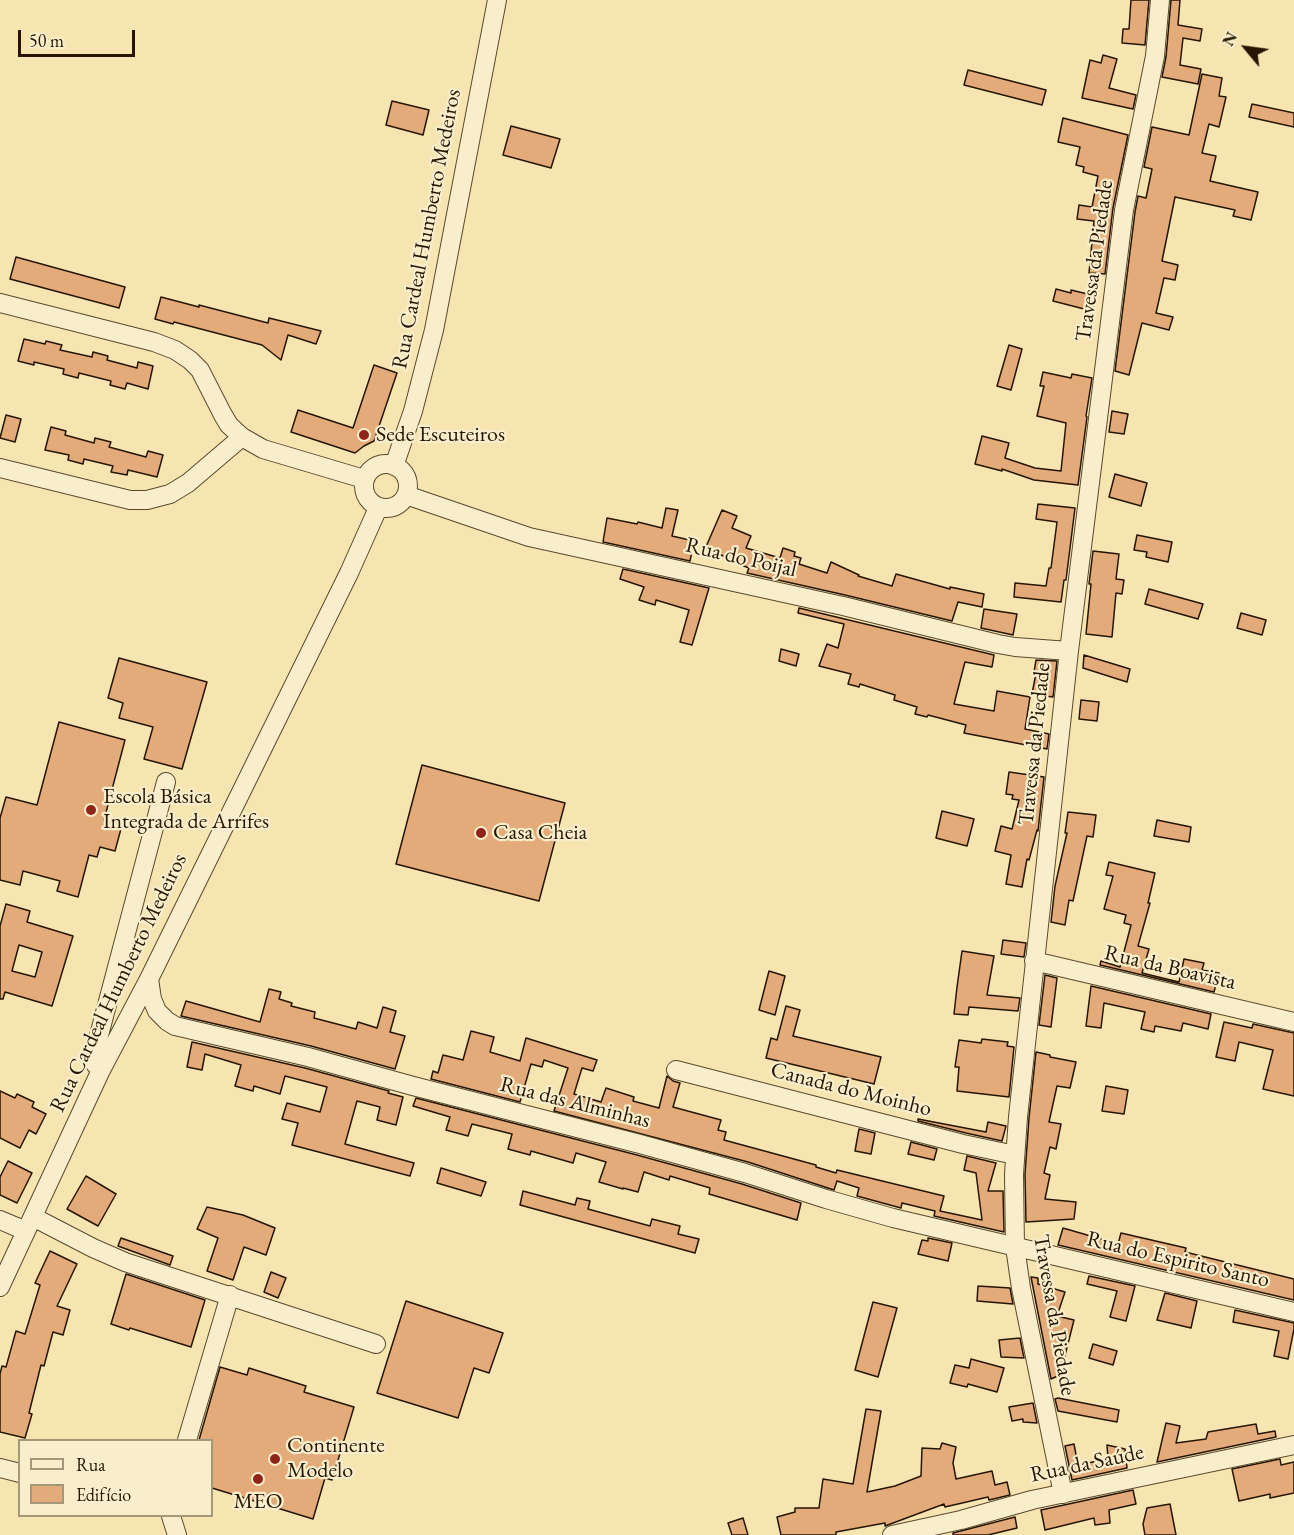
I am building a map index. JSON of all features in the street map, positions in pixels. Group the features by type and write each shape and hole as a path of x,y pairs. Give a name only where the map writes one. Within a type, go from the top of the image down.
{"street":[{"name":"Rua Cardeal Humberto Medeiros","path":"394,466 413,411 434,330 497,0"},
{"name":"Travessa da Piedade","path":"1063,1494 1021,1288 1015,1247 1015,1155 1069,651 1124,210 1155,56 1160,0"},
{"path":"0,303 154,342 175,350 200,370 229,425 242,437 263,449 364,479"},
{"path":"0,468 130,500 147,500 170,494 188,483 242,437"},
{"path":"385,464 394,466 402,471 406,478 408,486 406,495 403,501 392,508 378,508 366,496 363,488 364,479 376,466 385,464"},
{"name":"Rua do Poijal","path":"406,495 529,537 843,606 998,644 1069,651"},
{"name":"Rua Cardeal Humberto Medeiros","path":"0,1287 101,1070 149,979 349,573 378,508"},
{"path":"101,1070 93,1058 166,782"},
{"name":"Rua da Boavista","path":"1034,961 1294,1022"},
{"name":"Rua das Alminhas","path":"149,979 152,999 158,1011 175,1026 308,1057 735,1170 893,1218 1015,1247"},
{"path":"105,1017 128,1021"},
{"name":"Canada do Moinho","path":"675,1070 963,1144 1015,1155"},
{"path":"0,1220 29,1224 125,1262 376,1344"},
{"name":"Rua do Espirito Santo","path":"1015,1247 1294,1312"},
{"path":"188,1439 230,1296"},
{"name":"Rua da Saúde","path":"892,1535 1063,1494 1294,1445"},
{"path":"0,1468 18,1472"},
{"path":"172,1517 177,1535"}],"building":[{"path":"1131,0 1149,0 1145,45 1122,43 1123,29 1129,29"},
{"path":"1171,0 1180,0 1178,25 1202,29 1200,41 1183,38 1180,65 1201,69 1198,84 1162,77"},
{"path":"1103,55 1117,59 1109,88 1136,95 1133,109 1082,98 1090,60 1101,63"},
{"path":"968,70 1046,90 1042,105 964,85"},
{"path":"1202,74 1222,78 1219,96 1226,97 1219,127 1209,124 1202,153 1216,156 1210,181 1258,192 1251,220 1233,216 1235,210 1175,197 1162,261 1178,265 1175,280 1164,278 1156,313 1173,317 1169,330 1142,323 1129,375 1115,371 1135,212 1138,196 1146,198 1152,169 1144,167 1152,127 1189,135"},
{"path":"392,101 429,110 423,135 386,125"},
{"path":"1252,104 1294,113 1294,127 1249,117"},
{"path":"1063,118 1128,135 1113,208 1105,274 1089,273 1094,221 1077,219 1079,205 1092,207 1098,176 1083,172 1084,167 1076,165 1080,147 1058,142"},
{"path":"511,126 560,139 551,168 503,155"},
{"path":"16,257 125,287 119,308 10,279"},
{"path":"1056,289 1096,296 1092,311 1053,301"},
{"path":"161,297 268,323 269,318 321,331 316,344 288,335 281,360 262,345 155,319"},
{"path":"24,339 62,345 60,350 92,357 93,352 108,356 107,360 137,368 138,362 153,366 148,389 127,383 125,389 110,385 111,381 79,373 78,378 63,374 64,369 18,361"},
{"path":"1009,345 1022,349 1011,390 997,386"},
{"path":"374,365 397,373 374,441 355,453 291,432 298,410 353,428"},
{"path":"1043,372 1071,378 1072,374 1092,378 1078,485 1034,480 1002,469 1002,471 975,464 982,436 1009,443 1005,458 1035,468 1061,471 1066,423 1037,416 1044,386 1040,386"},
{"path":"1112,411 1128,414 1124,434 1109,432"},
{"path":"6,415 21,419 15,442 0,438"},
{"path":"51,427 66,431 65,435 94,443 95,438 111,442 109,447 146,457 148,451 163,455 157,477 128,470 127,475 111,472 113,466 84,459 83,464 68,460 69,455 45,450"},
{"path":"1115,474 1147,483 1141,506 1109,497"},
{"path":"1038,504 1075,508 1061,602 1014,597 1015,583 1046,586 1049,568 1051,568 1057,522 1036,519"},
{"path":"666,508 678,510 672,536 694,541 690,561 603,542 607,518 662,528"},
{"path":"722,510 737,516 732,528 751,536 746,548 780,558 783,548 795,552 794,556 801,558 799,564 827,573 831,562 858,576 892,586 896,574 950,589 950,587 984,594 982,607 958,602 952,621 747,573 749,568 705,549"},
{"path":"1137,535 1172,542 1168,562 1146,557 1147,552 1134,550"},
{"path":"1093,551 1119,554 1116,579 1124,580 1122,594 1116,593 1112,637 1086,634"},
{"path":"623,569 709,588 692,645 680,642 689,610 656,600 655,605 639,600 644,587 620,579"},
{"path":"1149,589 1203,604 1198,619 1145,604"},
{"path":"799,608 994,655 992,667 965,662 954,704 994,711 997,691 1030,697 1025,729 1049,734 1047,749 964,733 966,725 915,714 917,707 894,700 895,695 860,684 859,687 848,684 851,674 819,666 827,644 838,648 844,624 798,613"},
{"path":"984,609 1017,614 1013,635 981,628"},
{"path":"1241,613 1266,620 1262,635 1237,628"},
{"path":"781,649 799,654 796,666 779,661"},
{"path":"1084,655 1130,669 1127,682 1083,668"},
{"path":"119,658 207,682 182,769 144,759 153,727 119,718 123,703 108,698"},
{"path":"1036,660 1057,661 1053,697 1032,694"},
{"path":"1081,700 1099,702 1097,721 1079,719"},
{"path":"59,722 125,740 104,820 122,825 115,851 100,847 97,857 89,855 78,897 57,891 60,881 23,871 20,885 0,880 0,818 6,797 37,805"},
{"name":"Casa Cheia","path":"422,765 565,803 539,901 396,864"},
{"path":"1009,772 1044,777 1038,831 1029,860 1027,859 1022,887 1006,884 1011,855 995,851 1001,826 1012,829 1019,800 1012,799 1013,795 1006,794"},
{"path":"942,811 974,819 967,846 936,838"},
{"path":"1068,812 1096,815 1093,837 1087,836 1073,901 1069,900 1065,925 1051,922 1055,886 1067,833 1065,833"},
{"path":"1157,820 1191,827 1189,842 1154,836"},
{"path":"1109,862 1155,873 1148,903 1150,903 1138,946 1149,949 1142,973 1179,982 1184,959 1204,963 1202,970 1219,973 1214,992 1100,965 1101,961 1120,967 1131,925 1124,923 1126,915 1104,909 1113,876 1106,875"},
{"path":"6,904 30,911 27,922 73,936 52,1006 5,992 3,999 0,999 0,926","holes":["19,945 42,952 35,977 12,971"]},
{"path":"1003,940 1026,943 1024,957 1001,954"},
{"path":"962,951 994,956 987,995 1020,998 1018,1011 969,1007 968,1015 954,1014"},
{"path":"769,971 785,976 775,1015 759,1010"},
{"path":"1045,975 1057,978 1051,1027 1039,1025"},
{"path":"1091,986 1211,1014 1208,1029 1183,1023 1181,1031 1155,1026 1154,1032 1141,1029 1145,1012 1104,1003 1101,1028 1086,1026"},
{"path":"269,989 281,992 279,999 292,1003 291,1006 315,1012 314,1018 356,1029 358,1022 377,1028 383,1007 396,1011 390,1032 405,1036 395,1069 311,1046 181,1016 186,1001 260,1022"},
{"path":"786,1006 800,1010 793,1036 881,1057 874,1084 766,1058 771,1038 777,1040"},
{"path":"1224,1022 1252,1028 1253,1024 1294,1033 1294,1096 1263,1089 1273,1050 1239,1042 1235,1061 1216,1057"},
{"path":"471,1031 494,1037 490,1052 520,1061 526,1038 597,1060 593,1071 582,1068 574,1094 601,1102 606,1088 634,1097 633,1101 659,1108 667,1076 680,1083 673,1107 721,1120 718,1130 726,1132 724,1140 816,1165 816,1167 836,1173 837,1170 944,1196 940,1211 982,1220 976,1173 964,1170 967,1156 996,1163 988,1191 1003,1191 1004,1232 934,1216 935,1211 902,1203 901,1208 857,1196 859,1188 837,1181 834,1190 748,1162 554,1111 568,1068 544,1060 542,1067 531,1064 520,1102 431,1079 433,1071 438,1073 443,1055 463,1060"},
{"path":"982,1039 1008,1042 1007,1046 1014,1047 1009,1097 957,1091 959,1067 955,1067 959,1040 981,1043"},
{"path":"192,1042 305,1068 403,1097 396,1125 377,1120 380,1107 357,1101 345,1144 414,1163 410,1176 292,1145 298,1123 282,1119 287,1103 320,1112 327,1087 285,1076 280,1094 254,1086 253,1091 235,1086 241,1065 205,1054 202,1070 187,1067"},
{"path":"1036,1052 1076,1062 1070,1088 1057,1086 1049,1122 1061,1124 1056,1149 1050,1147 1044,1173 1050,1175 1045,1199 1076,1202 1074,1219 1026,1222 1025,1174"},
{"path":"1106,1086 1128,1090 1124,1114 1102,1111"},
{"path":"0,1091 15,1098 17,1094 34,1102 32,1107 46,1114 36,1134 29,1130 20,1148 0,1138"},
{"path":"416,1098 742,1184 801,1203 797,1220 709,1194 710,1188 670,1176 669,1180 644,1172 638,1192 599,1182 606,1162 576,1153 573,1163 531,1151 530,1155 508,1149 512,1134 472,1124 468,1136 446,1130 450,1117 413,1106"},
{"path":"918,1119 986,1132 988,1122 1006,1126 1002,1141 918,1121"},
{"path":"859,1129 875,1133 871,1154 855,1151"},
{"path":"911,1142 937,1149 934,1160 908,1154"},
{"path":"8,1161 32,1173 17,1203 0,1195 0,1177"},
{"path":"441,1168 486,1182 481,1196 437,1183"},
{"path":"86,1176 116,1194 98,1226 67,1209"},
{"path":"523,1191 575,1205 577,1198 590,1201 588,1209 650,1226 652,1219 680,1226 678,1234 699,1239 695,1253 520,1205"},
{"path":"207,1207 243,1215 275,1228 266,1255 244,1247 233,1280 207,1271 218,1238 197,1229"},
{"path":"1063,1228 1118,1244 1121,1233 1186,1248 1185,1252 1294,1279 1294,1300 1058,1245"},
{"path":"121,1238 173,1256 170,1265 118,1246"},
{"path":"928,1238 952,1243 948,1261 918,1254 922,1240 928,1241"},
{"path":"50,1251 77,1264 57,1306 70,1310 63,1335 53,1332 44,1366 41,1365 25,1438 0,1432 0,1374 2,1366 6,1367 16,1331 25,1334 40,1285 35,1283"},
{"path":"271,1272 286,1278 278,1298 264,1292"},
{"path":"126,1274 205,1300 191,1347 111,1324"},
{"path":"1089,1276 1135,1286 1126,1321 1110,1317 1117,1291 1087,1284"},
{"path":"1031,1277 1038,1278 1038,1284 1065,1292 1057,1316 1074,1320 1060,1375 1051,1379"},
{"path":"978,1286 1010,1288 1013,1304 977,1301"},
{"path":"1165,1293 1197,1301 1191,1328 1157,1320"},
{"path":"406,1301 503,1333 489,1373 474,1368 458,1418 377,1393"},
{"path":"873,1302 897,1308 878,1377 855,1370"},
{"path":"1235,1310 1294,1323 1288,1359 1274,1356 1279,1331 1233,1322"},
{"path":"1020,1338 1024,1358 1001,1357 999,1340"},
{"path":"1093,1344 1117,1351 1113,1365 1089,1358"},
{"path":"971,1359 1004,1368 997,1392 968,1384 967,1387 950,1383 955,1365 969,1368"},
{"name":"Continente Modelo","path":"220,1367 247,1375 249,1368 306,1386 304,1392 354,1407 332,1480 325,1478 313,1519 213,1488 213,1439 199,1439"},
{"path":"1055,1399 1119,1410 1117,1422 1058,1411"},
{"path":"1033,1403 1037,1423 1023,1422 1023,1419 1012,1421 1009,1407"},
{"path":"866,1409 881,1411 867,1492 895,1486 921,1476 922,1448 940,1449 942,1443 956,1447 953,1463 956,1479 992,1471 995,1485 1007,1482 1010,1495 989,1500 988,1497 945,1507 944,1504 885,1526 885,1523 836,1532 836,1535 781,1535 777,1517 795,1512 795,1508 819,1508 823,1479 853,1484"},
{"path":"1166,1423 1180,1426 1176,1443 1206,1439 1208,1432 1256,1424 1258,1434 1275,1431 1276,1437 1157,1462"},
{"path":"1074,1444 1078,1465 1108,1459 1107,1445 1125,1449 1127,1468 1072,1480 1065,1446"},
{"path":"1280,1459 1281,1465 1294,1462 1294,1493 1270,1498 1270,1494 1239,1501 1232,1469"},
{"path":"1133,1490 1136,1504 1109,1510 1110,1523 1095,1525 1094,1518 1045,1530 1041,1510"},
{"path":"1170,1504 1176,1535 1145,1535 1143,1524 1147,1508"},
{"path":"1015,1517 1017,1528 988,1535 953,1535 953,1533"},
{"path":"743,1518 748,1535 732,1535 728,1523"}],"place":[{"name":"Sede Escuteiros","path":"364,435"},
{"name":"Escola Básica Integrada de Arrifes","path":"91,810"},
{"name":"Casa Cheia","path":"481,833"},
{"name":"Continente Modelo","path":"275,1459"},
{"name":"MEO","path":"258,1479"}]}
